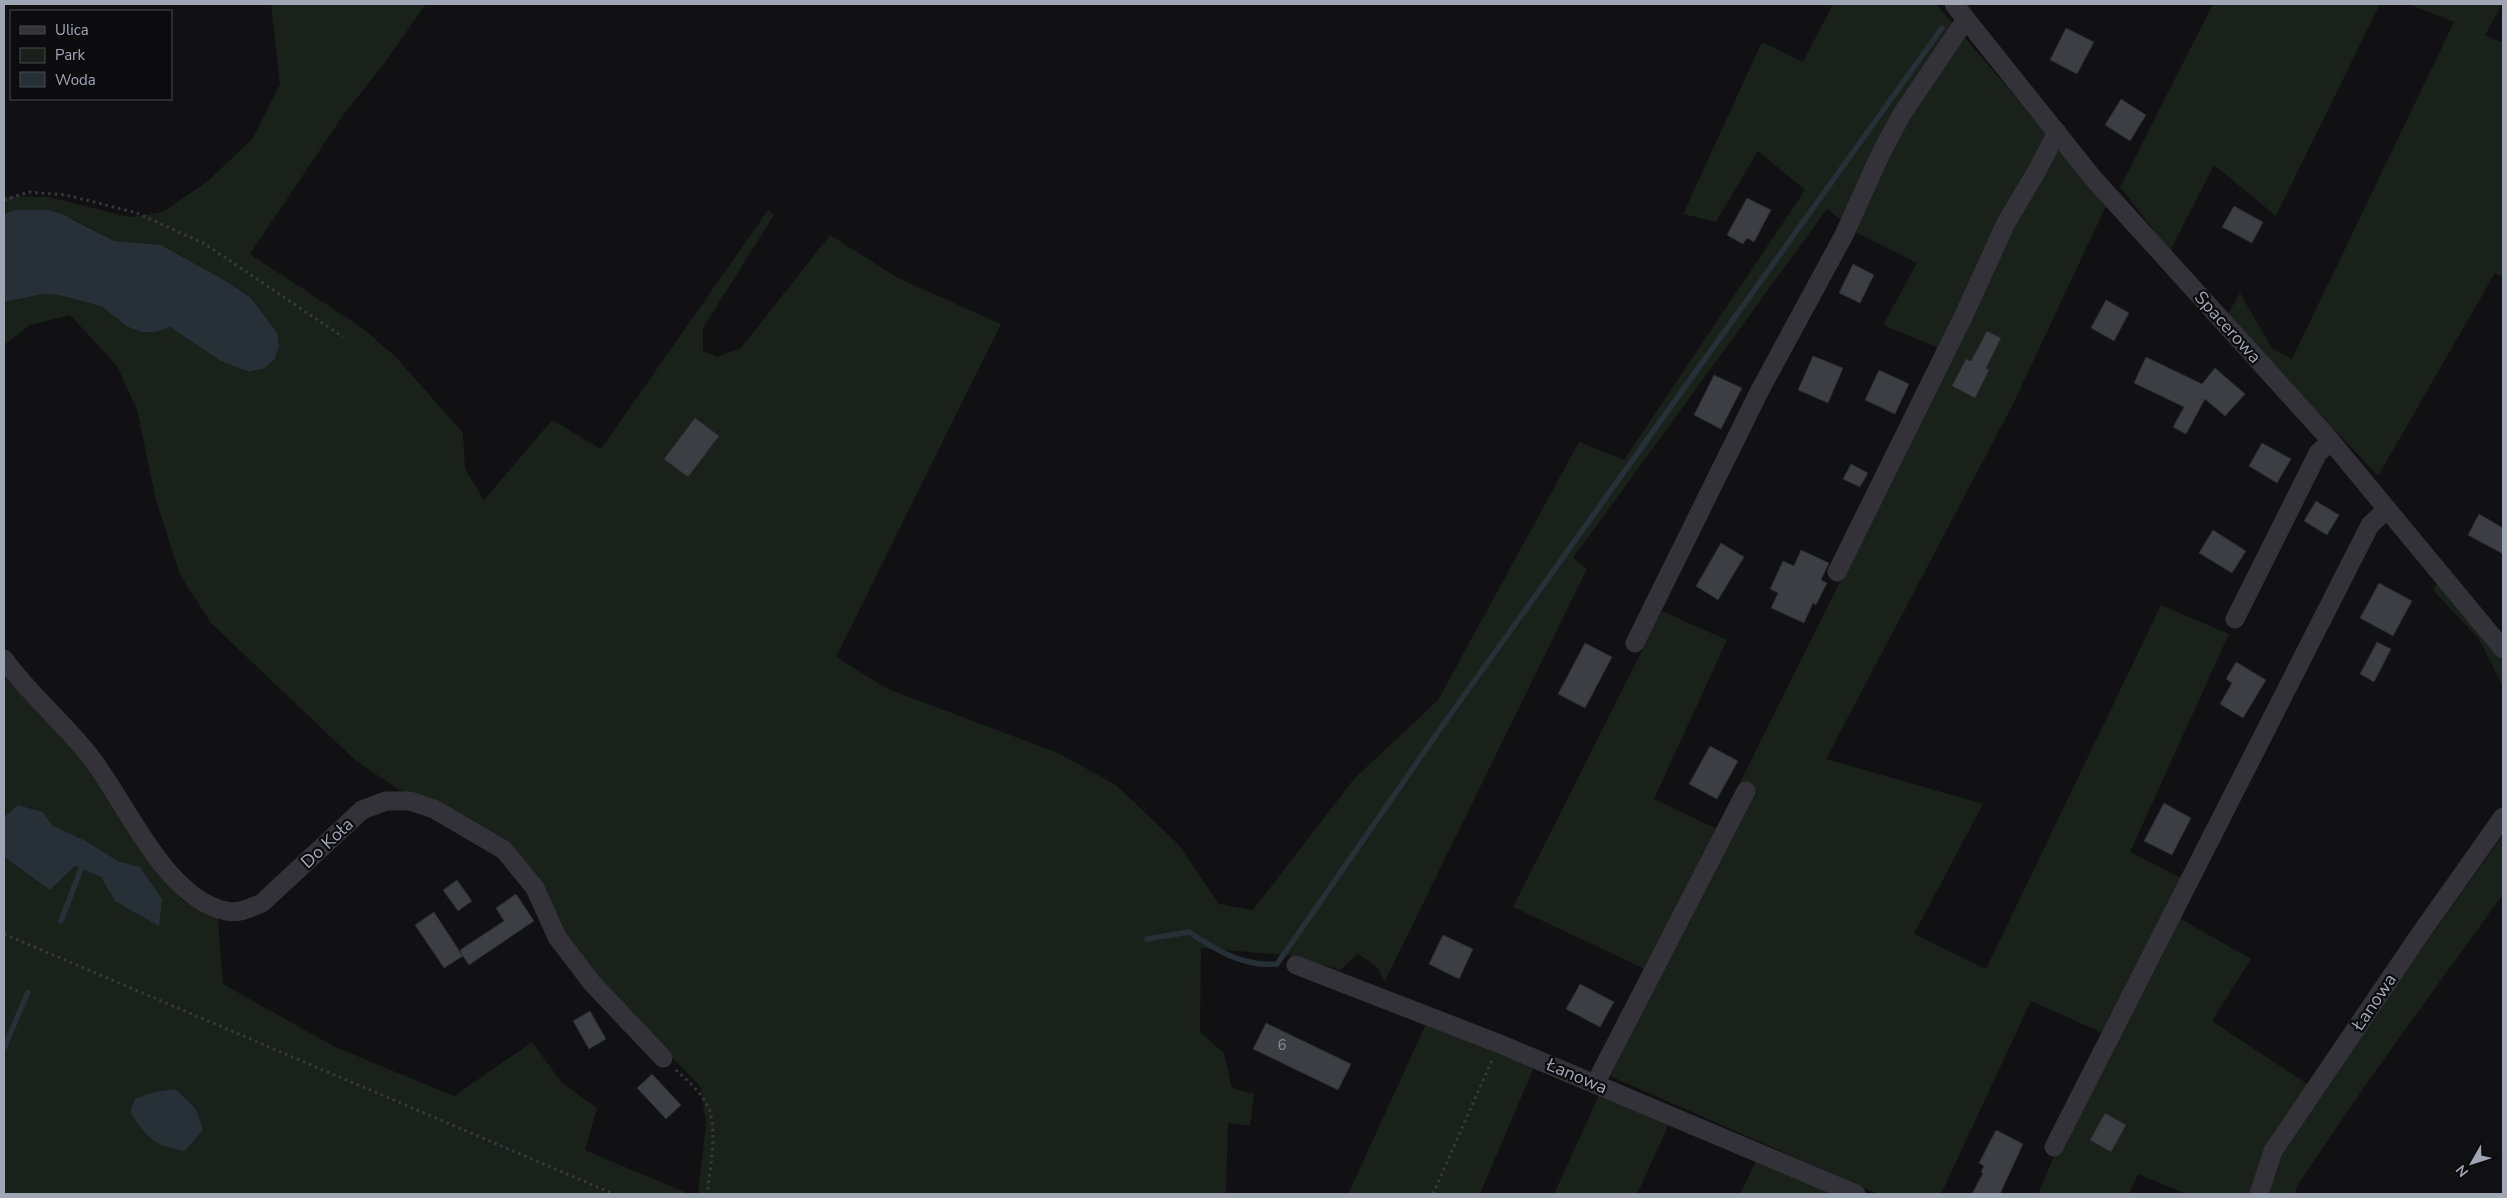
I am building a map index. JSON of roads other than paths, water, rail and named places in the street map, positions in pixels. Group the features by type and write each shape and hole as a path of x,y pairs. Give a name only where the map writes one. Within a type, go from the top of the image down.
{"street":[{"name":"Spacerowa","path":"1954,4 2100,185 2331,441 2503,649"},
{"path":"1636,643 1760,390 1844,235 1881,153 1902,114 1966,19"},
{"path":"1837,572 1964,315 2006,223 2038,170 2056,132"},
{"path":"2235,619 2318,453 2331,441"},
{"path":"2054,1147 2370,525 2387,509"},
{"name":"Do Koła","path":"4,659 28,688 64,724 90,756 164,868 184,890 207,904 226,911 243,911 262,902 362,810 386,801 410,801 434,809 504,850 535,888 557,937 592,982 663,1058"},
{"path":"1595,1084 1746,791"},
{"name":"Łanowa","path":"2259,1194 2273,1151 2418,937 2503,817"},
{"name":"Łanowa","path":"1296,965 1500,1044 1856,1194"}],"water":[{"path":"15,210 48,210 62,214 114,241 161,245 226,281 251,298 277,333 279,347 274,360 263,369 249,372 221,361 170,327 156,332 142,332 128,327 101,306 58,295 43,294 4,302 4,214"},
{"path":"18,805 43,812 52,825 84,840 118,861 140,867 162,899 159,926 115,901 101,877 75,866 50,890 4,857 4,817"},
{"path":"175,1089 196,1109 203,1130 185,1151 174,1149 152,1139 141,1128 130,1112 135,1099 154,1092"}],"waterway":[{"path":"1147,939 1189,932 1230,956 1253,963 1277,964 1445,722 1942,28"},
{"path":"61,921 81,869"},
{"path":"4,1048 28,992"}]}
